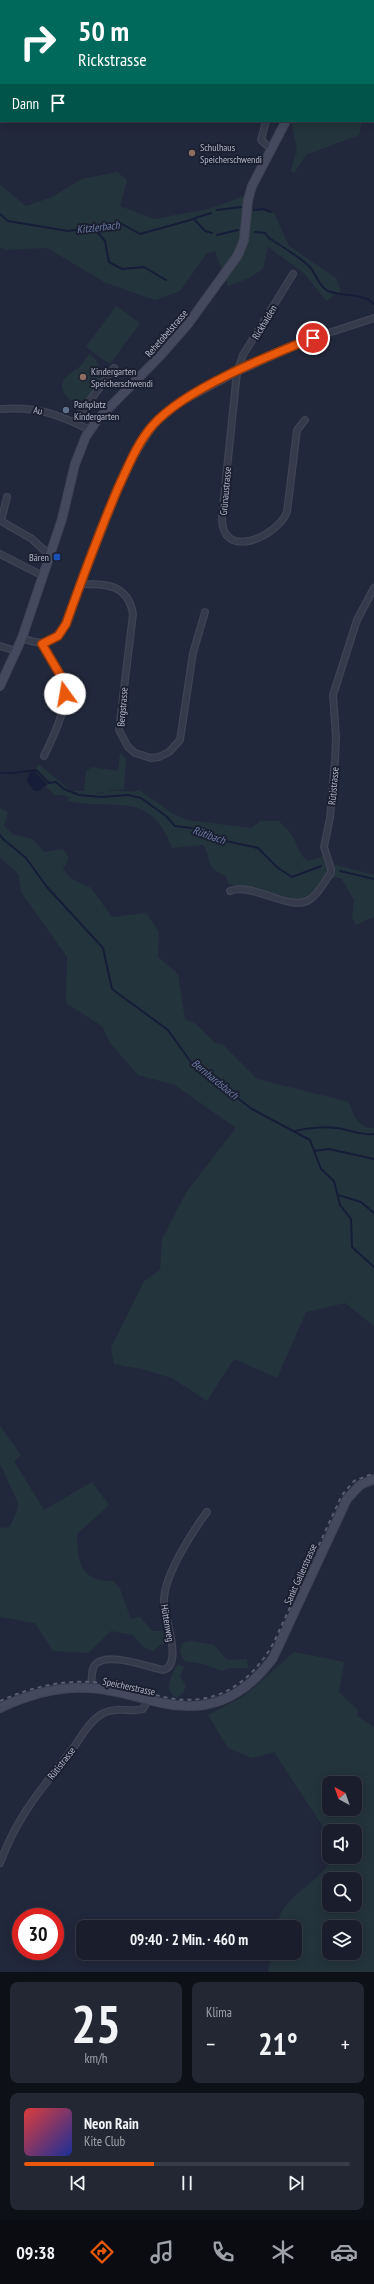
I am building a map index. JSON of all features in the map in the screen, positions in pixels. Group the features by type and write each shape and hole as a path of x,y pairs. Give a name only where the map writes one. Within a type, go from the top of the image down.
{"street":[{"path":"266,122 262,130 261,140 271,149"},
{"name":"Rehetobelstrasse","path":"0,686 22,638 51,552 75,464 90,430 98,419 184,329 232,264 244,240 248,200 252,186 285,122"},
{"name":"Rickhalden","path":"237,372 244,355 293,274"},
{"path":"22,638 42,644 54,640 62,632 111,505 133,457 154,424 179,403 237,372 313,338 374,318"},
{"path":"74,422 114,368"},
{"name":"Grünaustrasse","path":"237,372 222,517 222,527 233,540 242,543 251,541 273,531 284,521 287,512 297,430 305,420"},
{"name":"Au","path":"0,409 24,408 50,412 90,430"},
{"path":"7,497 1,521 32,539 45,551 51,552"},
{"path":"0,554 43,576"},
{"name":"Bergstrasse","path":"81,584 110,584 119,590 132,604 133,614 119,730 128,747 142,756 159,758 175,747 180,740 193,653 205,612"},
{"name":"Rütistrasse","path":"230,891 242,888 292,902 304,902 316,894 330,873 330,865 324,847 330,818 335,761 336,737 332,695 357,620 374,588"},
{"path":"42,644 62,678 65,694 56,732 44,756"},
{"path":"0,646 16,651"},
{"name":"Sankt Gallerstrasse","path":"250,1684 273,1658 347,1499 360,1485 374,1480"},
{"name":"Hüttenweg","path":"91,1688 93,1668 99,1662 106,1659 120,1660 163,1670 169,1667 172,1658 172,1641 164,1607 164,1594 188,1537 207,1512"},
{"name":"Speicherstrasse","path":"0,1708 46,1691 91,1688 176,1706 203,1705 229,1698 250,1684"},
{"name":"Rütistrasse","path":"0,1863 9,1839 26,1809 94,1720 111,1710 119,1709 136,1712 143,1709 148,1700"}],"shaded area":[{"path":"291,122 362,122 359,135 306,155 294,173 291,170 297,149"},
{"path":"117,172 127,180 120,206 154,219 209,209 244,196 254,211 263,210 274,213 289,246 336,278 341,291 326,301 304,273 268,247 263,269 247,279 228,286 215,251 207,253 180,291 155,300 106,283 47,248 6,250 0,247 0,185 26,206 52,197 82,179"},
{"path":"116,306 140,323 110,364 86,347"},
{"path":"90,354 96,360 104,377 94,391 86,398 76,401 70,400 63,390 63,382 65,378 80,366"},
{"path":"120,753 126,758 124,789 110,790 106,792 132,792 139,790 172,813 187,820 251,828 261,821 279,821 291,834 302,856 309,861 324,856 328,865 327,872 318,887 309,896 301,900 236,886 228,883 226,876 211,866 203,845 172,848 163,829 153,817 142,810 130,806 67,801 69,798 64,795 55,795 46,787 48,784 34,770 39,764 71,791 84,791 86,771 92,767 118,771"},
{"path":"0,808 8,812 4,826 12,834 32,839 44,852 63,849 69,858 63,869 70,878 91,888 112,917 146,913 159,932 158,957 178,974 185,1019 196,1024 214,1042 223,1045 257,1079 349,1102 357,1120 368,1128 374,1128 374,1326 345,1303 306,1312 277,1378 234,1359 207,1401 172,1378 142,1369 114,1364 111,1348 144,1281 160,1270 162,1239 187,1191 236,1128 175,1085 138,1075 110,1043 102,1026 66,1003 67,957 21,892 19,875 0,857"},
{"path":"333,864 374,875 374,917 356,925 352,919 354,900 341,878 331,877"},
{"path":"0,1426 21,1455 14,1461 44,1510 92,1482 109,1505 77,1534 78,1553 83,1568 94,1578 113,1581 120,1589 131,1619 140,1617 152,1631 164,1631 168,1643 160,1645 153,1651 143,1647 133,1635 111,1631 88,1653 53,1651 35,1623 0,1617 0,1528 10,1527 19,1505 0,1464"},
{"path":"191,1641 214,1645 227,1660 247,1659 248,1668 229,1668 222,1671 203,1664 184,1661 180,1652 182,1643"},
{"path":"294,1652 344,1662 339,1692 358,1710 357,1716 374,1727 374,1972 268,1972 270,1960 302,1960 302,1920 278,1920 279,1918 288,1903 329,1864 362,1864 362,1824 322,1824 322,1825 274,1752 252,1758 228,1748 208,1715 244,1696"},
{"path":"178,1664 184,1667 180,1676 186,1686 183,1693 177,1698 172,1695 169,1686 173,1672"}],"water":[{"path":"34,771 47,784 39,791 34,791 27,781 29,773"}],"waterway":[{"path":"217,210 241,207"},
{"path":"254,210 263,209 271,212"},
{"path":"195,218 211,213"},
{"name":"Kitzlerbach","path":"0,214 8,221 68,231 122,224 140,234 194,219 205,231 212,233"},
{"path":"93,227 105,241 109,262 122,269 144,267 166,280"},
{"name":"Kitzlerbach","path":"217,235 238,230"},
{"name":"Kitzlerbach","path":"255,232 265,233 269,238 306,263 322,287 328,291 358,296 369,300 374,304"},
{"name":"Rütibach","path":"0,773 36,770 49,783 56,782 64,789 79,795 101,797 128,795 141,798 166,816 175,826 199,829 226,841 258,848 278,868 292,877 321,866"},
{"name":"Bernhardsbach","path":"0,835 26,858 47,887 103,948 112,989 168,1030 193,1065 252,1109 310,1140 321,1169 334,1181 340,1205 351,1219 352,1247 374,1267"},
{"name":"Rütibach","path":"340,871 374,879"},
{"path":"295,1131 326,1127 364,1134 374,1134"},
{"path":"314,1151 329,1149 374,1159"},
{"path":"338,1195 361,1202 374,1213"}],"railway":[{"path":"0,1701 22,1692 68,1682 102,1683 169,1698 186,1700 203,1699 218,1695 231,1688 244,1680 255,1669 274,1642 342,1495 354,1481 374,1473"}],"place":[{"name":"Schulhaus Speicherschwendi","path":"192,153"},
{"name":"Kindergarten Speicherschwendi","path":"83,377"},
{"name":"Parkplatz Kindergarten","path":"66,410"},
{"name":"Bären","path":"57,557"}],"route":[{"path":"65,694 62,678 54,662 46,653 42,644 54,640 62,632 66,624 100,531 133,457 145,436 154,424 179,403 237,372 283,350 313,338"}]}
